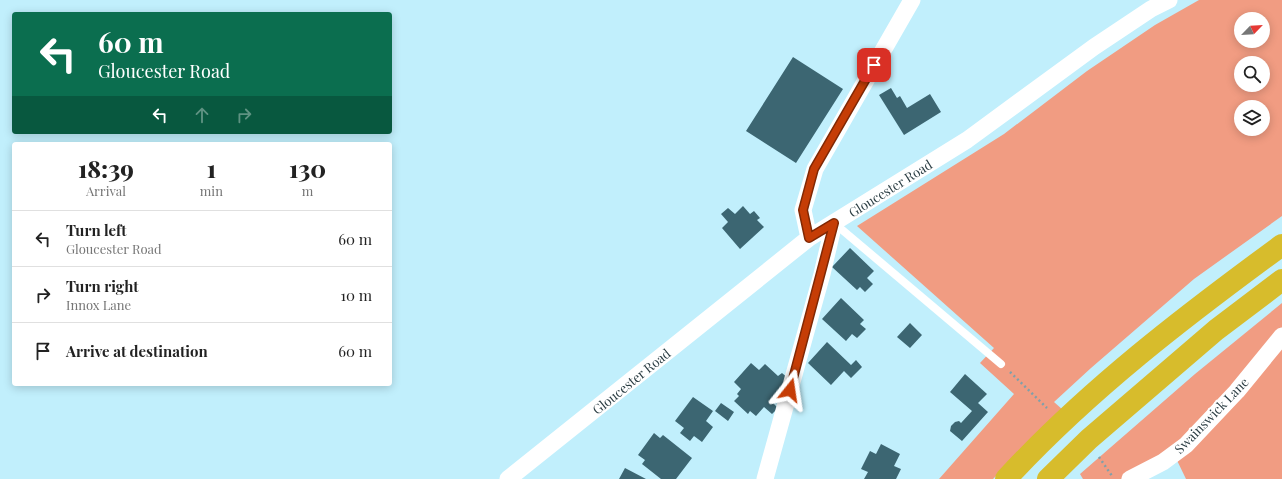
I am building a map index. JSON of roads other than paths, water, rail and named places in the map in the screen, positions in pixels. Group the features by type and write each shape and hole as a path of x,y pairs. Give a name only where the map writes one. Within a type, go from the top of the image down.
{"highway":[{"path":"1006,479 1096,391 1200,305 1282,245"},
{"path":"1048,479 1089,439 1216,330 1282,280"}],"street":[{"path":"809,238 803,210 814,169 912,0"},
{"name":"Gloucester Road","path":"508,479 809,238 967,140 1094,47 1151,9 1169,0"},
{"path":"765,479 822,274 834,223"},
{"name":"Swainswick Lane","path":"1130,479 1163,462 1186,445 1237,391 1282,336"}],"lane":[{"path":"834,223 1001,364"}]}
